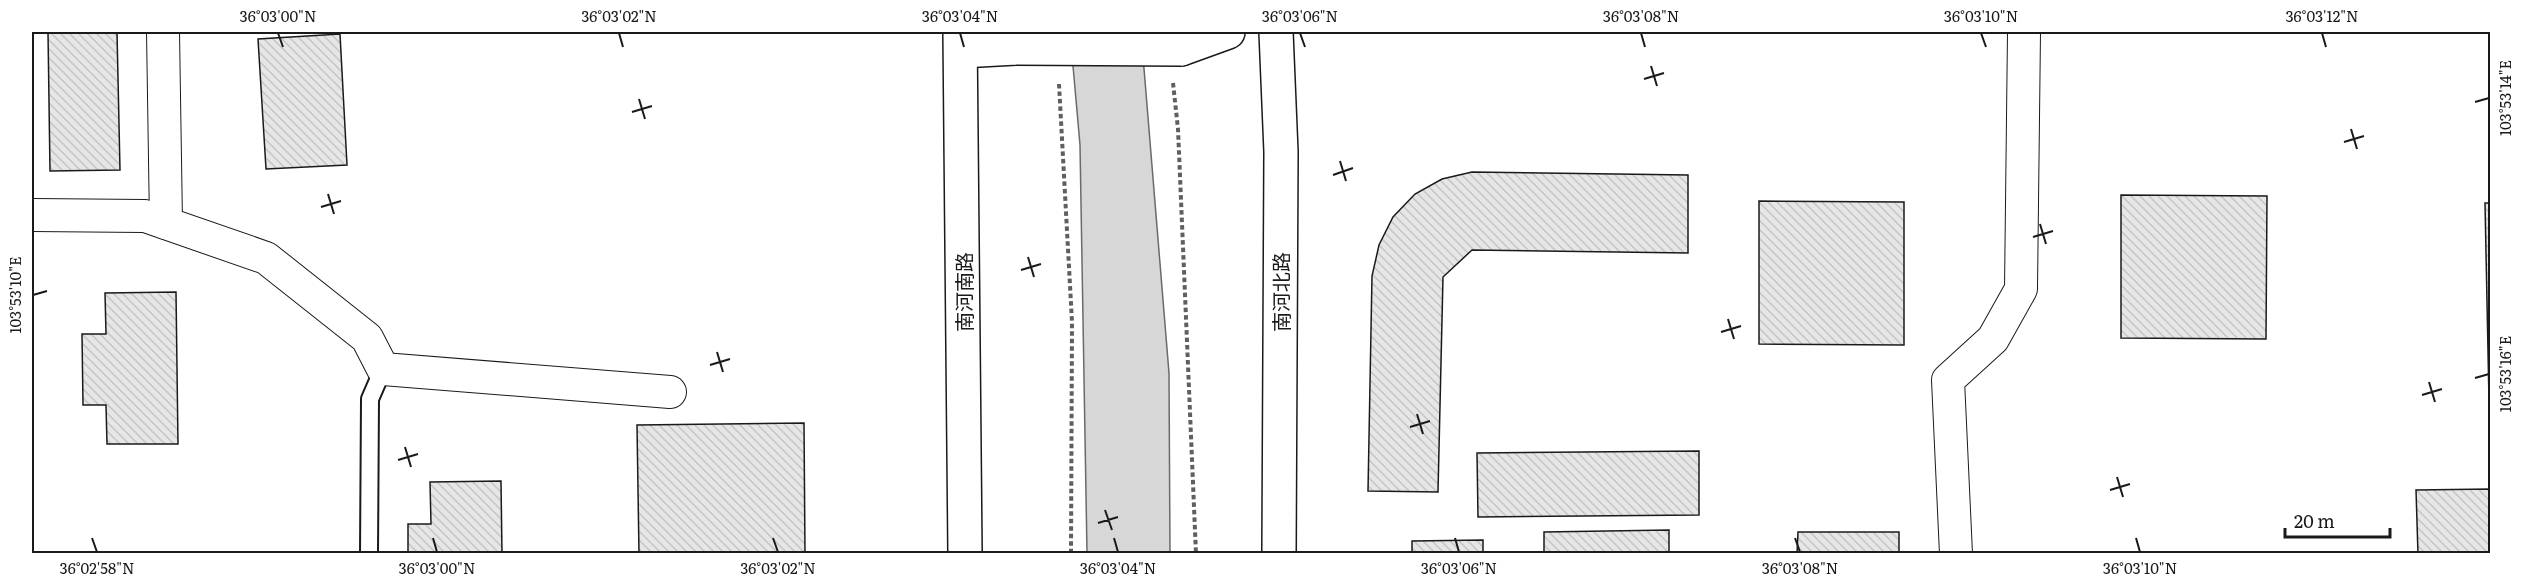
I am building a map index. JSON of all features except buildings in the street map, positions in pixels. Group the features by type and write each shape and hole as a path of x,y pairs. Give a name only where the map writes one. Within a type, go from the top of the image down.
{"street":[{"path":"163,32 166,223"},
{"path":"961,41 1177,62 1228,32"},
{"name":"南河北路","path":"1276,32 1281,152 1279,554"},
{"path":"1956,554 1948,380 1993,339 2021,289 2024,32"},
{"name":"南河南路","path":"961,41 965,554"},
{"path":"32,215 145,216 266,258 367,338 383,369 670,392"}],"lane":[{"path":"369,554 369,399 383,369"}],"path":[{"path":"1177,62 1196,554"},
{"path":"1058,73 1062,104 1072,322 1071,554"}],"shaded area":[{"path":"1070,32 1141,32 1169,373 1170,553 1087,553 1080,145"}]}
